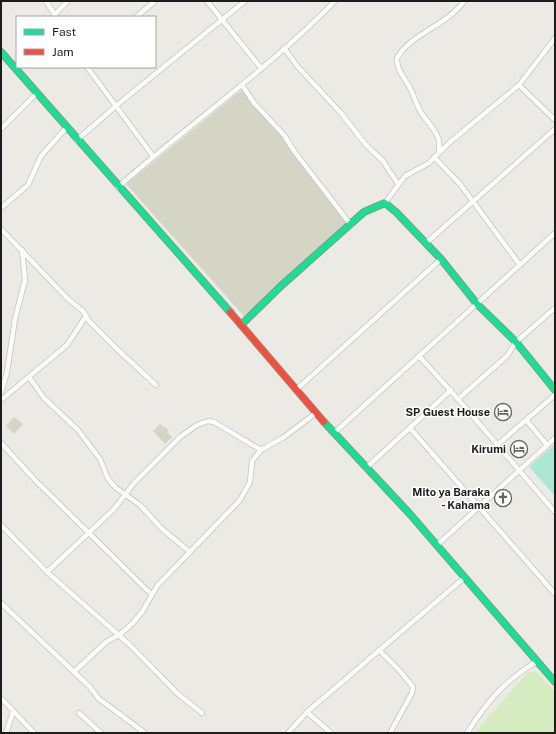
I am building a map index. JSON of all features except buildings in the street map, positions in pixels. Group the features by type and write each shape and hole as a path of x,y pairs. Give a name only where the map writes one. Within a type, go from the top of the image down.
{"street":[{"path":"46,1 55,16 68,1"},
{"path":"137,16 155,1"},
{"path":"207,1 261,68"},
{"path":"77,140 117,105 245,1"},
{"path":"118,187 153,156 242,85 312,24 335,1"},
{"path":"439,152 439,137 420,109 398,68 397,58 403,50 449,15 464,1"},
{"path":"241,325 281,286 364,212 384,203 405,176 425,166 439,152 519,85 555,38"},
{"path":"284,48 298,67 341,113 366,145 384,161 398,184"},
{"path":"1,52 297,389 316,413 437,545 536,662 555,682"},
{"path":"89,68 153,156"},
{"path":"242,85 254,103 284,135 294,151 351,225"},
{"path":"519,85 555,120"},
{"path":"1,129 37,93"},
{"path":"1,208 28,185 41,156 67,127"},
{"path":"426,243 555,128"},
{"path":"434,157 460,184 520,265"},
{"path":"384,203 396,212 441,259 477,304 516,342 555,390"},
{"path":"1,229 68,299 84,311 86,316 124,357 156,385"},
{"path":"334,433 555,233"},
{"path":"1,393 7,372 15,319 25,280 22,250"},
{"path":"297,389 441,259"},
{"path":"458,399 507,356 516,342 555,308"},
{"path":"1,400 70,342 86,316"},
{"path":"418,356 451,390 555,512"},
{"path":"29,378 44,398 78,430 100,459 108,479 124,494 140,505 162,529 190,552"},
{"path":"366,468 451,390"},
{"path":"497,445 527,421 555,395"},
{"path":"74,672 106,642 119,635 138,619 151,594 240,500 250,482 252,461 261,450 284,437 316,413"},
{"path":"527,421 547,445"},
{"path":"47,572 117,505 124,494 166,450 192,428 202,423 211,422 224,426 261,450"},
{"path":"410,428 555,594"},
{"path":"437,545 480,508 518,470 555,438"},
{"path":"1,443 36,481 151,594"},
{"path":"1,525 47,572 119,635 173,688 202,713"},
{"path":"288,733 307,712 464,578"},
{"path":"1,603 74,672 98,698 145,733"},
{"path":"379,650 413,687 412,694 390,733"},
{"path":"467,733 499,689 511,678 536,662"},
{"path":"1,698 34,733"},
{"path":"6,733 13,712"},
{"path":"307,712 331,733"},
{"path":"79,713 101,733"}],"shaded area":[{"path":"244,88 351,222 244,316 126,184"},
{"path":"14,417 23,424 14,434 6,426"},
{"path":"160,424 169,430 167,432 172,437 165,444 153,431"}],"green space":[{"path":"555,444 555,496 529,467"},
{"path":"528,672 536,672 555,691 555,733 474,733"}],"traffic: fast":[{"path":"1,52 230,312"},
{"path":"241,325 281,286 364,212 385,203 396,212 441,259 477,304 516,342 555,390"},
{"path":"324,422 409,513 555,682"}],"traffic: jam":[{"path":"230,312 324,422"}],"place":[{"name":"SP Guest House","path":"503,412"},
{"name":"Kirumi","path":"519,449"},
{"name":"Mito ya Baraka - Kahama","path":"503,498"}]}
